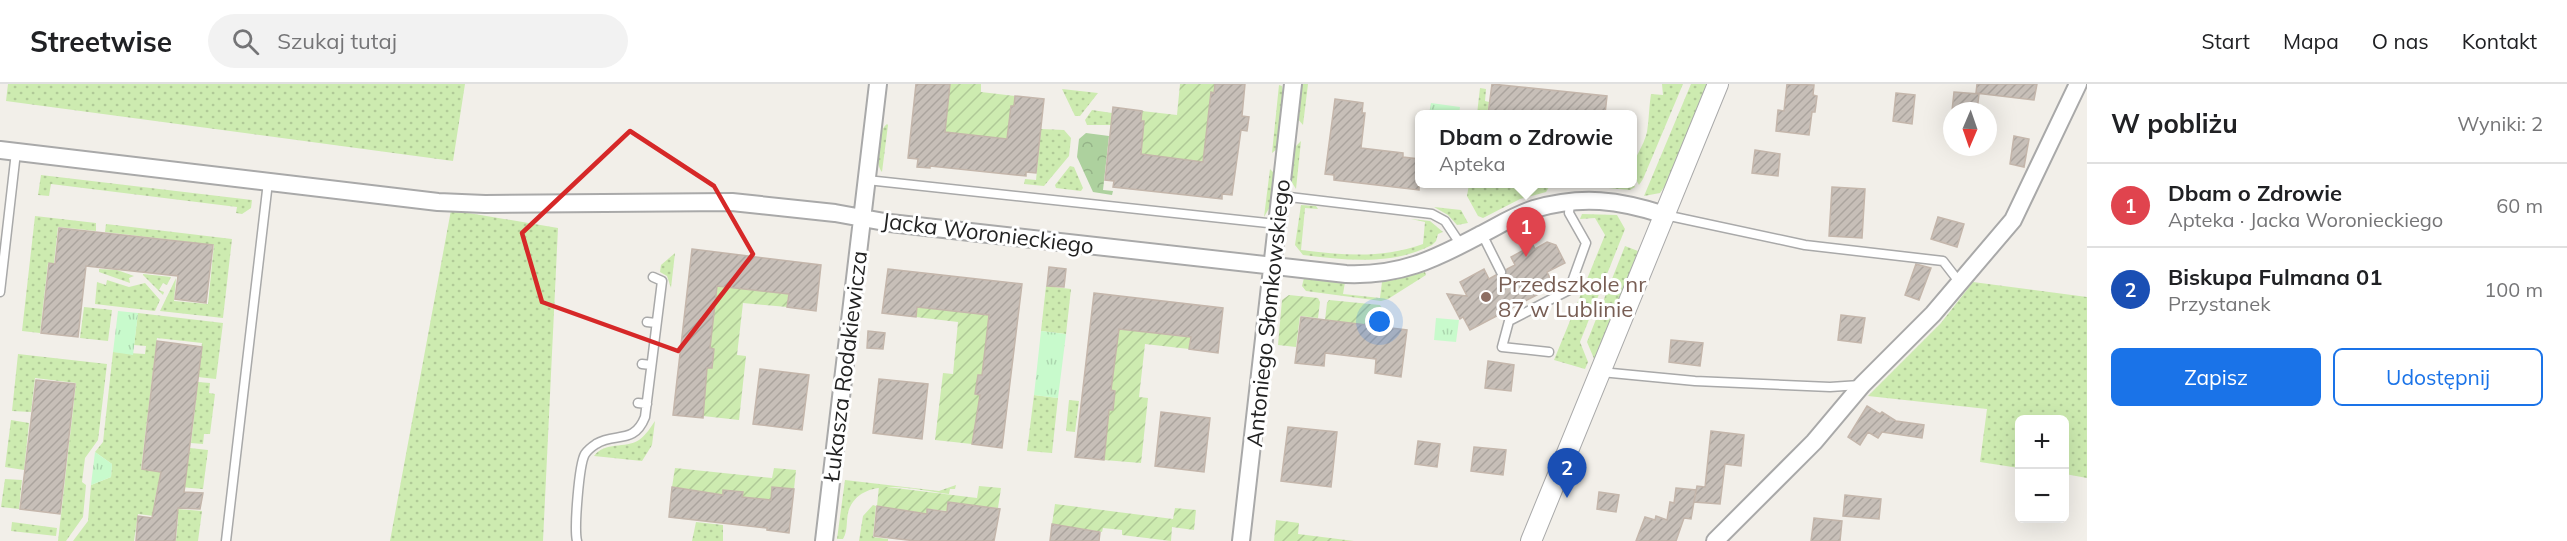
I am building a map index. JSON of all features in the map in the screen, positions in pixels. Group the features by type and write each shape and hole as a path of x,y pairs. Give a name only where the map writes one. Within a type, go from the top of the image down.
{"street":[{"name":"Łukasza Rodakiewicza","path":"824,541 878,84"},
{"name":"Antoniego Słomkowskiego","path":"1241,541 1293,84"},
{"path":"1531,541 1718,84"},
{"path":"1715,541 1814,442 1862,385 1934,314 2013,220 2078,84"},
{"name":"Jacka Woronieckiego","path":"8,151 451,203 709,201 752,203 890,223 1346,274 1376,274 1422,264 1533,209 1570,202 1607,200 1634,205 1665,215"}],"lane":[{"path":"0,292 8,151"},
{"path":"867,180 1277,224"},
{"path":"226,541 268,182"},
{"path":"1281,196 1432,214 1445,221 1461,245"},
{"path":"1549,352 1502,347 1509,321 1569,290 1586,243 1569,213 1570,202"},
{"path":"1665,215 1805,245 1943,261 1960,283"},
{"path":"1482,234 1501,272"},
{"path":"577,541 577,516 585,455 596,444 624,438 641,427 652,322 662,281 653,277"},
{"path":"1518,305 1523,314"},
{"path":"1600,372 1695,381 1830,387 1862,385"}],"highlighted area":[{"path":"630,131 714,186 753,254 678,351 542,302 522,233"}],"green space":[{"path":"8,84 465,84 453,161 6,101"},
{"path":"950,84 981,84 981,92 1015,96 1014,106 1011,107 1010,143 976,136 941,135 947,115"},
{"path":"1180,84 1215,84 1214,93 1211,92 1207,166 1172,159 1137,158 1144,122 1141,121 1142,111 1177,115"},
{"path":"1302,84 1308,84 1303,125 1298,119"},
{"path":"1662,84 1683,84 1639,185 1637,156 1647,132 1651,94 1663,95"},
{"path":"1691,84 1707,84 1667,183 1660,193 1644,196"},
{"path":"1279,85 1282,86 1283,96 1277,149 1272,153"},
{"path":"1480,88 1486,89 1485,101 1489,102 1488,110 1477,110"},
{"path":"1062,89 1098,93 1080,116 1075,116"},
{"path":"1431,103 1460,107 1460,110 1430,110"},
{"path":"1092,110 1112,113 1111,125 1087,125 1085,120"},
{"path":"887,124 882,172 878,162 878,147 881,133"},
{"path":"1041,129 1064,130 1071,138 1069,156 1044,186 1024,184 1025,179 1036,180"},
{"path":"1086,133 1109,136 1103,190 1113,191 1112,195 1093,192 1077,157 1079,139"},
{"path":"1301,141 1296,189 1291,181 1295,147"},
{"path":"1070,166 1074,167 1083,188 1081,191 1056,188 1055,185"},
{"path":"1270,169 1275,174 1271,205 1264,217"},
{"path":"41,175 252,200 251,208 242,214 236,213 237,207 51,184 49,196 38,195"},
{"path":"1468,188 1548,188 1546,192 1520,199 1483,218 1478,216 1467,196"},
{"path":"1608,188 1633,188 1630,190"},
{"path":"1301,205 1316,206 1318,209 1305,208 1301,250 1377,254 1407,249 1423,244 1425,222 1411,219 1430,221 1443,232 1438,234 1432,245 1416,252 1385,259 1352,260 1303,255 1295,245"},
{"path":"1434,207 1461,210 1468,223 1457,225 1448,215"},
{"path":"451,210 558,228 543,541 390,541"},
{"path":"1582,214 1617,215 1625,229 1580,342 1588,362 1585,369 1554,360 1605,235 1595,218 1580,219"},
{"path":"35,216 96,223 96,231 58,227 54,263 48,263 40,333 22,331"},
{"path":"106,224 232,239 223,318 160,311 176,278 174,301 208,304 214,245 105,232"},
{"path":"1625,246 1638,251 1595,361 1587,342"},
{"path":"675,253 671,288 667,276 660,272 661,265"},
{"path":"99,269 117,270 134,276 129,278 130,283 99,272"},
{"path":"1425,272 1426,275 1381,301 1306,291 1302,286 1304,278 1345,282 1343,294 1380,298 1382,282"},
{"path":"143,275 171,277 167,285 163,283 159,290 164,292 163,295"},
{"path":"107,280 129,287 145,283 160,300 155,311 95,304 97,282 106,285"},
{"path":"1973,282 2087,297 2087,478 2069,475 2069,415 2015,415 2015,467 1980,462 1987,409 1868,396 1941,323"},
{"path":"717,286 789,294 787,307 743,303 737,355 746,356 739,420 703,416 707,368 712,368 714,349 710,348"},
{"path":"1046,286 1071,289 1066,334 1041,331"},
{"path":"1289,295 1318,298 1320,302 1318,318 1300,316 1296,347 1278,345 1282,300"},
{"path":"1329,300 1380,305 1383,310 1382,327 1325,320"},
{"path":"84,307 112,310 108,341 80,338"},
{"path":"917,307 989,315 982,375 978,375 976,394 980,395 972,444 935,440 943,373 953,374 958,322 916,317"},
{"path":"118,311 138,313 133,355 113,352"},
{"path":"138,313 223,323 216,379 198,377 202,343 157,338 141,469 186,476 190,448 208,450 203,489 158,485 154,503 178,509 202,511 198,541 176,541 178,519 138,514 134,541 73,541 88,521 91,485 111,477 112,464 95,452 103,442 113,352 145,354 146,346 134,345"},
{"path":"1436,318 1459,320 1456,342 1434,340"},
{"path":"1119,326 1122,329 1187,337 1191,334 1189,349 1145,344 1139,397 1148,398 1141,463 1104,460 1109,410 1113,410 1115,391 1111,390"},
{"path":"1041,331 1066,334 1058,398 1034,395"},
{"path":"18,354 107,364 98,440 85,458 82,482 86,485 83,517 66,541 58,541 76,383 35,378 31,412 12,411"},
{"path":"198,382 210,383 209,393 215,394 210,434 204,434 203,444 191,443"},
{"path":"1034,395 1058,398 1052,453 1027,451"},
{"path":"1069,400 1079,401 1075,432 1066,431"},
{"path":"11,420 29,423 24,470 5,467"},
{"path":"655,421 652,445 642,461 594,456 604,448 639,440"},
{"path":"95,452 112,464 111,477 91,485"},
{"path":"675,468 772,478 774,468 796,470 794,489 772,487 771,500 742,497 743,493 723,491 723,495 672,487"},
{"path":"5,479 22,480 19,509 1,507"},
{"path":"845,480 939,491 956,485 955,489 950,489 949,494 894,487 868,491 858,497 850,507 845,535 843,539 837,539"},
{"path":"879,486 977,498 979,486 1001,488 998,508 977,506 947,516 947,511 928,509 927,514 877,506"},
{"path":"1055,504 1173,519 1175,508 1196,510 1194,530 1172,527 1171,541 1122,535 1122,530 1103,528 1102,532 1052,524"},
{"path":"873,505 876,506 873,537 888,539 888,541 859,541 863,516"},
{"path":"1276,520 1299,523 1298,534 1354,541 1274,541"},
{"path":"12,522 57,528 56,536 11,531"},
{"path":"696,522 723,525 723,541 692,541"}],"building":[{"path":"916,84 950,84 945,132 1007,139 1011,106 1014,106 1015,96 1044,99 1036,173 1026,172 1026,176 930,166 930,168 917,167 918,159 908,158"},
{"path":"1215,84 1245,84 1242,116 1249,117 1247,131 1241,130 1232,195 1222,194 1222,199 1113,187 1114,181 1105,180 1113,107 1142,111 1141,121 1144,121 1141,154 1203,162 1211,92 1214,93"},
{"path":"1492,84 1607,96 1605,110 1489,110"},
{"path":"1787,84 1814,85 1813,95 1817,96 1809,135 1776,131 1778,110 1784,111"},
{"path":"1977,84 2037,84 2034,100 1976,93"},
{"path":"1954,92 1979,94 1978,102 1953,102"},
{"path":"1896,93 1915,95 1912,124 1893,121"},
{"path":"1335,99 1363,103 1362,113 1365,113 1361,148 1403,153 1403,157 1415,158 1415,188 1419,190 1334,180 1334,175 1325,174"},
{"path":"2014,136 2029,139 2024,167 2010,164"},
{"path":"1755,150 1780,154 1778,176 1752,173"},
{"path":"1832,187 1865,189 1862,238 1829,236"},
{"path":"1938,217 1964,224 1957,247 1931,239"},
{"path":"59,228 213,245 206,303 175,299 178,276 86,266 78,337 41,333 49,263 55,264"},
{"path":"1547,242 1556,245 1565,263 1547,272 1554,286 1470,330 1463,317 1460,319 1447,294 1467,296 1460,282 1484,269 1489,279 1496,275 1500,278 1504,277 1507,269 1515,265 1511,257 1533,245 1535,249"},
{"path":"692,249 821,265 816,311 787,307 789,294 717,286 710,348 714,349 712,368 707,368 703,418 673,415"},
{"path":"1916,264 1931,268 1919,300 1905,295"},
{"path":"1049,267 1066,269 1064,287 1047,286"},
{"path":"888,269 1022,284 1002,448 972,444 980,395 975,394 978,375 982,375 989,315 917,307 916,317 882,313"},
{"path":"1094,293 1223,308 1218,353 1189,349 1191,337 1119,329 1111,390 1115,391 1113,410 1109,410 1104,460 1075,457"},
{"path":"1841,315 1865,318 1861,343 1838,340"},
{"path":"1301,317 1407,330 1401,377 1375,373 1376,359 1325,353 1324,366 1295,363"},
{"path":"868,331 885,333 883,349 867,348"},
{"path":"1671,340 1703,343 1700,366 1669,362"},
{"path":"157,341 202,347 184,492 203,493 200,509 178,508 175,541 136,541 138,516 152,518 161,472 142,469"},
{"path":"1488,361 1514,365 1511,391 1485,388"},
{"path":"760,369 809,375 802,430 753,424"},
{"path":"879,379 928,384 922,439 873,433"},
{"path":"36,380 75,384 60,514 20,509"},
{"path":"1867,406 1896,421 1924,425 1922,438 1882,432 1878,438 1868,432 1860,445 1848,437"},
{"path":"1161,412 1210,418 1204,472 1155,466"},
{"path":"1288,427 1337,432 1331,487 1281,481"},
{"path":"1711,431 1744,435 1741,466 1725,464 1720,504 1694,502 1697,486 1705,487"},
{"path":"1418,441 1440,444 1437,467 1415,464"},
{"path":"1474,447 1506,450 1503,475 1471,471"},
{"path":"672,487 723,495 723,490 743,492 742,497 771,500 772,487 794,489 789,533 767,530 767,528 669,517"},
{"path":"1676,488 1696,490 1691,519 1684,518 1676,541 1636,541 1645,517 1655,520 1656,516 1667,520 1670,502 1674,503"},
{"path":"1599,492 1619,495 1616,512 1597,509"},
{"path":"1845,495 1881,499 1879,519 1843,516"},
{"path":"948,502 1000,509 994,541 916,541 874,536 877,506 927,514 927,509 947,512"},
{"path":"1814,518 1842,521 1840,541 1811,541"},
{"path":"1052,524 1100,532 1099,541 1050,541"}],"place":[{"name":"Dbam o Zdrowie","path":"1526,257"},
{"name":"Przedszkole nr 87 w Lublinie","path":"1486,297"},
{"name":"Biskupa Fulmana 01","path":"1567,498"}]}
